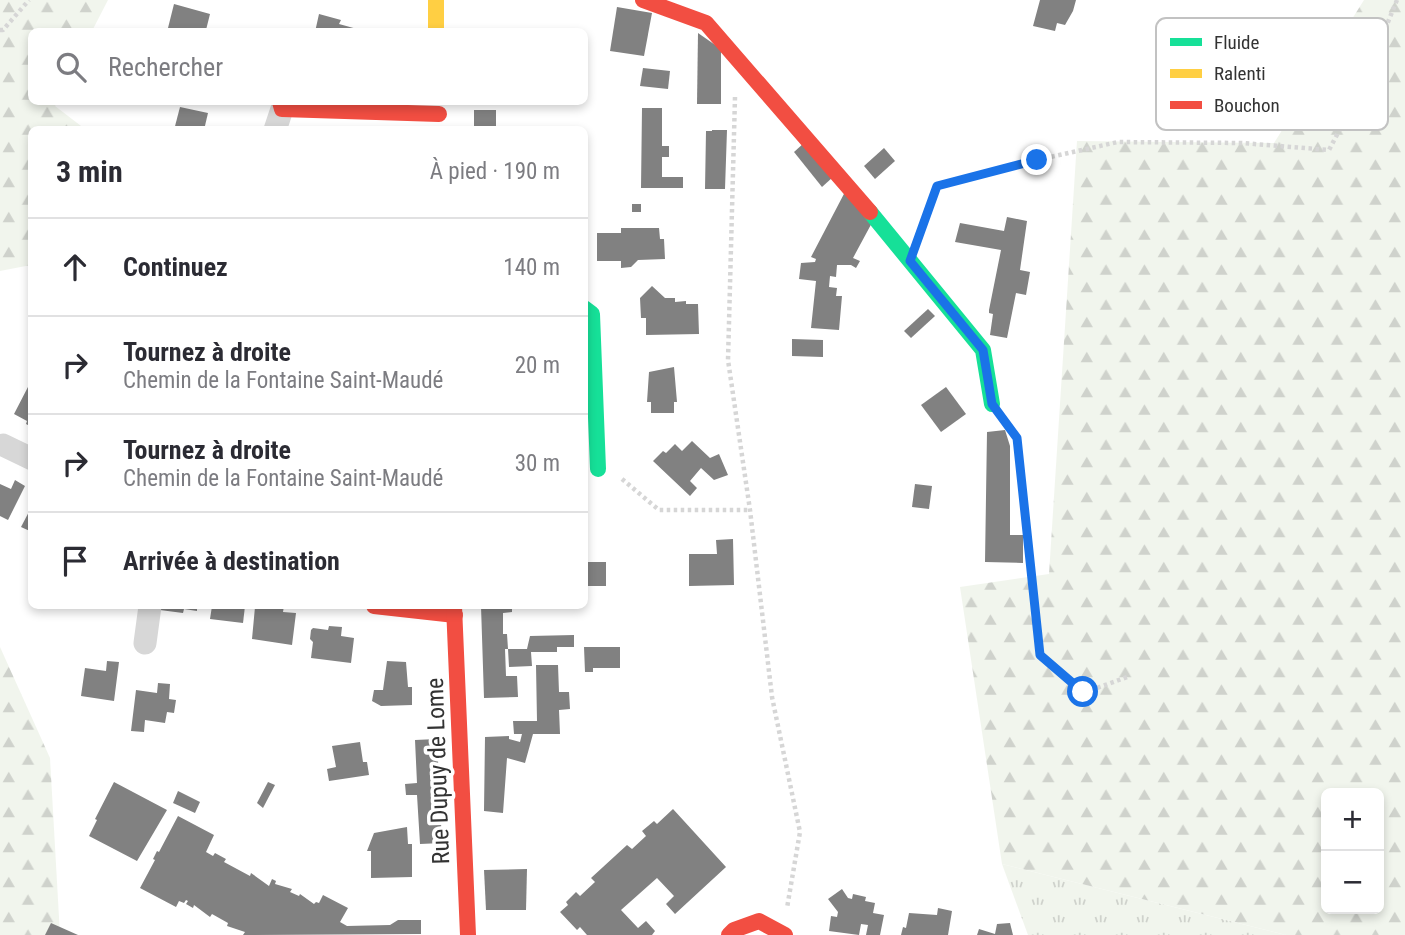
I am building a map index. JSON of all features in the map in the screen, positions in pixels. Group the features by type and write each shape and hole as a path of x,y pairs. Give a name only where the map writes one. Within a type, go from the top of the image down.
{"street":[{"path":"436,0 436,28"},
{"path":"643,0 706,23 844,180 983,350 992,404"},
{"path":"279,113 439,115"},
{"path":"588,310 592,313 598,469"},
{"path":"3,446 28,457"},
{"path":"145,643 150,609"},
{"path":"435,609 455,610"},
{"name":"Rue Dupuy de Lome","path":"455,610 468,935"},
{"path":"729,935 734,930 759,921 784,934"}],"path":[{"path":"0,30 4,30 29,0"},
{"path":"1388,22 1397,0"},
{"path":"736,57 728,360 750,510 772,697 800,832 784,934"},
{"path":"910,261 937,186 1118,142 1242,143 1329,150 1340,130"},
{"path":"992,404 1017,438 1040,655 1083,692 1130,676"},
{"path":"598,469 626,480 659,510 750,510"}],"green space":[{"path":"0,0 108,0 94,28 28,28 28,105 56,105 81,126 28,126 28,266 0,271"},
{"path":"1364,0 1405,0 1405,935 1286,935 1002,864 960,587 1049,574 1077,141 1274,143 1282,130 1388,130 1388,18 1353,18"},
{"path":"0,647 50,758 60,935 0,935"},
{"path":"1002,864 1286,935 1028,935"}],"building":[{"path":"1040,0 1076,0 1065,25 1057,23 1055,31 1033,26"},
{"path":"174,4 210,14 206,28 168,28"},
{"path":"617,7 652,13 644,56 610,51"},
{"path":"319,14 341,20 339,24 354,28 316,28"},
{"path":"698,33 721,49 721,104 697,104"},
{"path":"643,68 670,71 668,89 640,86"},
{"path":"180,107 208,113 205,126 175,126"},
{"path":"642,108 662,108 662,146 669,146 669,157 662,157 662,177 683,177 683,188 641,188"},
{"path":"474,110 496,110 496,126 474,126"},
{"path":"727,130 725,189 705,189 706,131"},
{"path":"804,143 833,177 822,187 794,152"},
{"path":"884,148 895,161 875,179 864,166"},
{"path":"846,190 874,219 853,258 860,261 856,268 851,265 837,265 836,277 830,276 829,287 837,288 836,296 842,296 839,330 811,328 816,281 799,279 801,263 815,262 816,259 811,257"},
{"path":"632,204 641,204 641,212 632,212"},
{"path":"1007,217 1027,221 1020,270 1030,272 1026,295 1016,293 1007,338 990,335 993,314 989,313 989,310 1001,250 955,242 960,223 1004,231"},
{"path":"621,228 659,228 660,239 664,239 665,259 638,260 631,267 621,268 621,261 597,261 597,233 621,233"},
{"path":"652,286 665,298 675,298 675,302 698,304 699,334 646,335 646,318 641,318 640,298"},
{"path":"928,309 935,316 911,338 904,331"},
{"path":"792,339 823,340 823,357 792,356"},
{"path":"674,367 677,402 674,402 674,413 651,413 651,402 647,402 649,372"},
{"path":"28,387 28,425 27,421 14,414"},
{"path":"946,387 966,414 941,432 921,405"},
{"path":"1005,430 1010,446 1010,535 1023,535 1023,563 985,562 987,432"},
{"path":"692,441 710,458 719,454 728,475 714,480 701,468 690,481 697,488 690,496 653,461 675,444 682,451"},
{"path":"15,480 25,486 8,520 0,516 0,484 11,489"},
{"path":"915,484 932,486 929,509 912,507"},
{"path":"28,514 28,530 21,527"},
{"path":"733,539 734,585 689,586 689,554 717,554 716,540"},
{"path":"588,562 606,562 606,586 588,586"},
{"path":"160,609 184,609 183,613"},
{"path":"212,609 245,609 243,623 210,619"},
{"path":"255,609 284,609 283,612 296,613 292,645 252,639"},
{"path":"481,609 512,609 512,612 503,613 503,634 507,634 506,676 517,676 518,697 484,698"},
{"path":"329,626 342,627 341,636 354,638 351,663 311,658 311,630 328,630"},
{"path":"574,635 574,647 557,647 557,652 531,652 532,666 509,667 508,649 527,649 530,636"},
{"path":"584,647 620,647 620,668 593,668 593,672 585,672"},
{"path":"107,661 119,662 114,701 81,696 85,668 106,671"},
{"path":"387,661 406,662 408,687 412,687 412,705 381,706 372,701 374,690 383,690"},
{"path":"536,665 558,665 559,692 569,692 570,709 559,710 560,734 533,734 525,763 507,758 503,813 484,811 485,737 509,736 509,739 520,742 522,734 514,734 513,721 537,721"},
{"path":"158,683 170,684 169,699 176,700 174,713 167,712 165,723 145,720 144,732 131,731 136,690 157,693"},
{"path":"437,739 442,843 420,844 417,795 406,795 405,784 417,783 415,740"},
{"path":"360,742 363,762 367,762 369,775 329,781 327,769 336,767 332,746"},
{"path":"114,782 167,810 137,861 89,836"},
{"path":"268,782 275,785 263,808 257,803"},
{"path":"178,791 200,802 195,813 173,803"},
{"path":"673,809 726,867 675,914 666,904 674,896 657,878 621,910 638,928 646,921 655,931 652,935 587,935 580,927 577,930 560,912 568,905 566,902 576,892 580,896 595,882 591,878 627,845 632,849 646,836 642,831 654,821 657,824"},
{"path":"178,816 214,835 206,852 226,859 224,862 250,876 251,873 269,886 272,879 276,881 275,884 292,889 290,892 299,896 300,894 314,904 319,903 323,895 348,908 340,922 347,926 390,925 398,920 421,920 421,934 243,935 245,932 227,926 228,923 212,914 210,917 194,905 193,908 186,904 186,900 184,903 179,901 176,907 140,888 157,851 159,852"},
{"path":"407,827 408,844 412,844 412,877 371,878 371,851 367,851 374,833"},
{"path":"527,869 526,910 486,910 484,870"},
{"path":"842,889 848,898 852,899 853,894 866,897 865,901 875,903 873,913 884,915 880,935 866,935 868,925 861,924 859,935 829,931 831,916 837,917 838,912 828,899"},
{"path":"938,908 952,911 948,935 901,935 903,927 906,928 909,913 937,915"},
{"path":"51,923 78,935 45,935"},
{"path":"1010,923 1013,935 977,935 979,929 995,934 997,924"}],"traffic: fast":[{"path":"870,212 983,350 992,404"},
{"path":"588,311 592,314 598,469"}],"traffic: slow":[{"path":"436,0 436,28"}],"traffic: jam":[{"path":"643,0 706,23 870,212"},
{"path":"281,105 282,109 439,114"},
{"path":"401,609 455,615"},
{"path":"454,609 468,935"},
{"path":"729,935 734,930 759,921 785,935"}],"route":[{"path":"1037,160 937,186 910,261 983,350 992,404 1017,438 1040,655 1083,692"}]}
